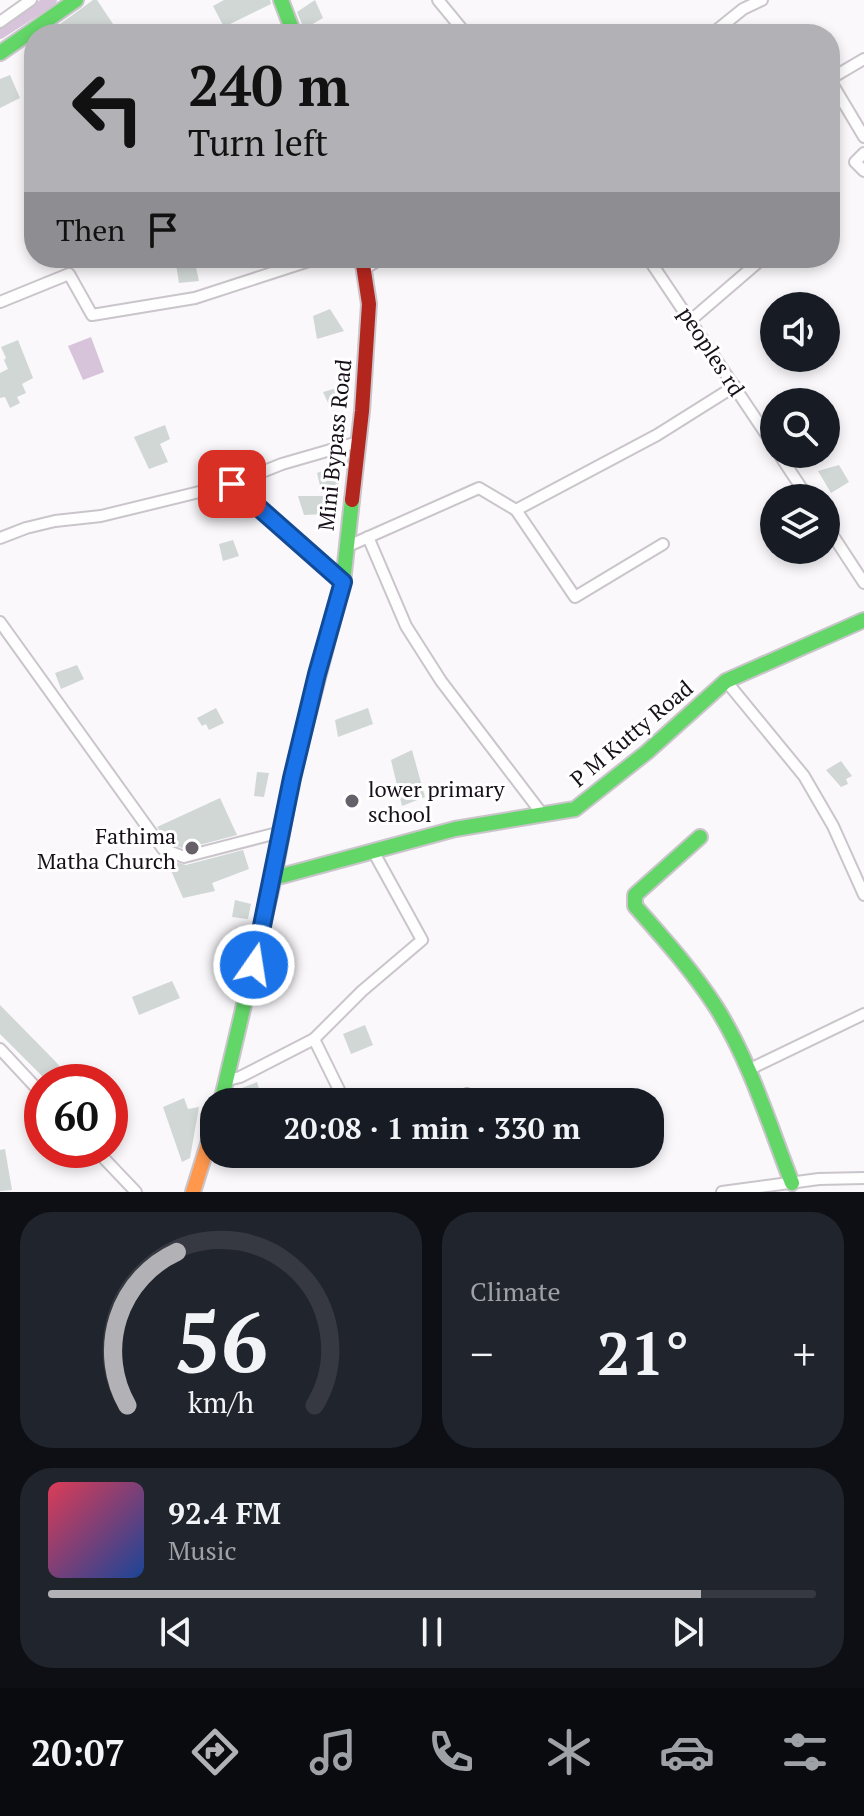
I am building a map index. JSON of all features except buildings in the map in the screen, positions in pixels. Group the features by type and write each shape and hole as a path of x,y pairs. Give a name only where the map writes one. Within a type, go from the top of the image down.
{"street":[{"path":"0,22 31,0"},
{"path":"42,24 76,0"},
{"path":"281,0 290,24"},
{"path":"438,0 458,24"},
{"path":"724,24 743,9 762,0"},
{"path":"0,53 24,36"},
{"path":"840,74 864,59"},
{"path":"840,97 864,137"},
{"path":"864,153 855,162 864,171"},
{"path":"0,302 69,274 92,315 195,298 287,268"},
{"name":"Mini Bypass Road","path":"225,1088 317,674 343,582 369,304 364,268"},
{"name":"peoples rd","path":"655,268 760,424"},
{"path":"691,320 751,268"},
{"path":"516,510 657,435 735,386"},
{"path":"0,538 55,521 101,516 232,484 282,464 358,442"},
{"path":"232,484 343,582"},
{"path":"346,547 479,488 516,510 575,597 663,544"},
{"path":"368,537 406,626 441,681 543,815"},
{"path":"840,546 864,583"},
{"name":"P M Kutty Road","path":"274,878 455,829 575,809 647,752 726,681 864,620"},
{"path":"0,622 163,849 184,857 281,832"},
{"path":"726,681 804,776 833,826 864,895"},
{"path":"700,837 635,895 635,906 683,960 717,1009 748,1070 792,1183"},
{"path":"228,1080 240,1077 314,1039 362,991 422,940 373,851"},
{"path":"748,1070 864,1014"},
{"path":"314,1039 338,1088"},
{"path":"0,1049 24,1075"},
{"path":"113,1168 136,1192"},
{"path":"193,1192 201,1168"},
{"path":"722,1192 819,1179 864,1178"}],"shaded area":[{"path":"91,337 104,372 83,380 68,346"}],"waterway":[{"path":"0,33 51,0"}],"traffic: fast":[{"path":"42,24 76,0"},
{"path":"281,0 290,24"},
{"path":"0,53 24,36"},
{"path":"224,1088 274,878 292,778 343,582 352,500"},
{"path":"274,878 455,829 575,809 647,752 726,681 864,620"},
{"path":"700,837 635,895 635,906 697,980 728,1028 758,1093 792,1183"}],"traffic: slow":[{"path":"193,1192 201,1168"}],"traffic: jam":[{"path":"352,500 369,304 364,268"}],"place":[{"name":"lower primary school","path":"352,801"},
{"name":"Fathima Matha Church","path":"192,848"}],"route":[{"path":"232,484 343,582 292,778 254,965"}]}
